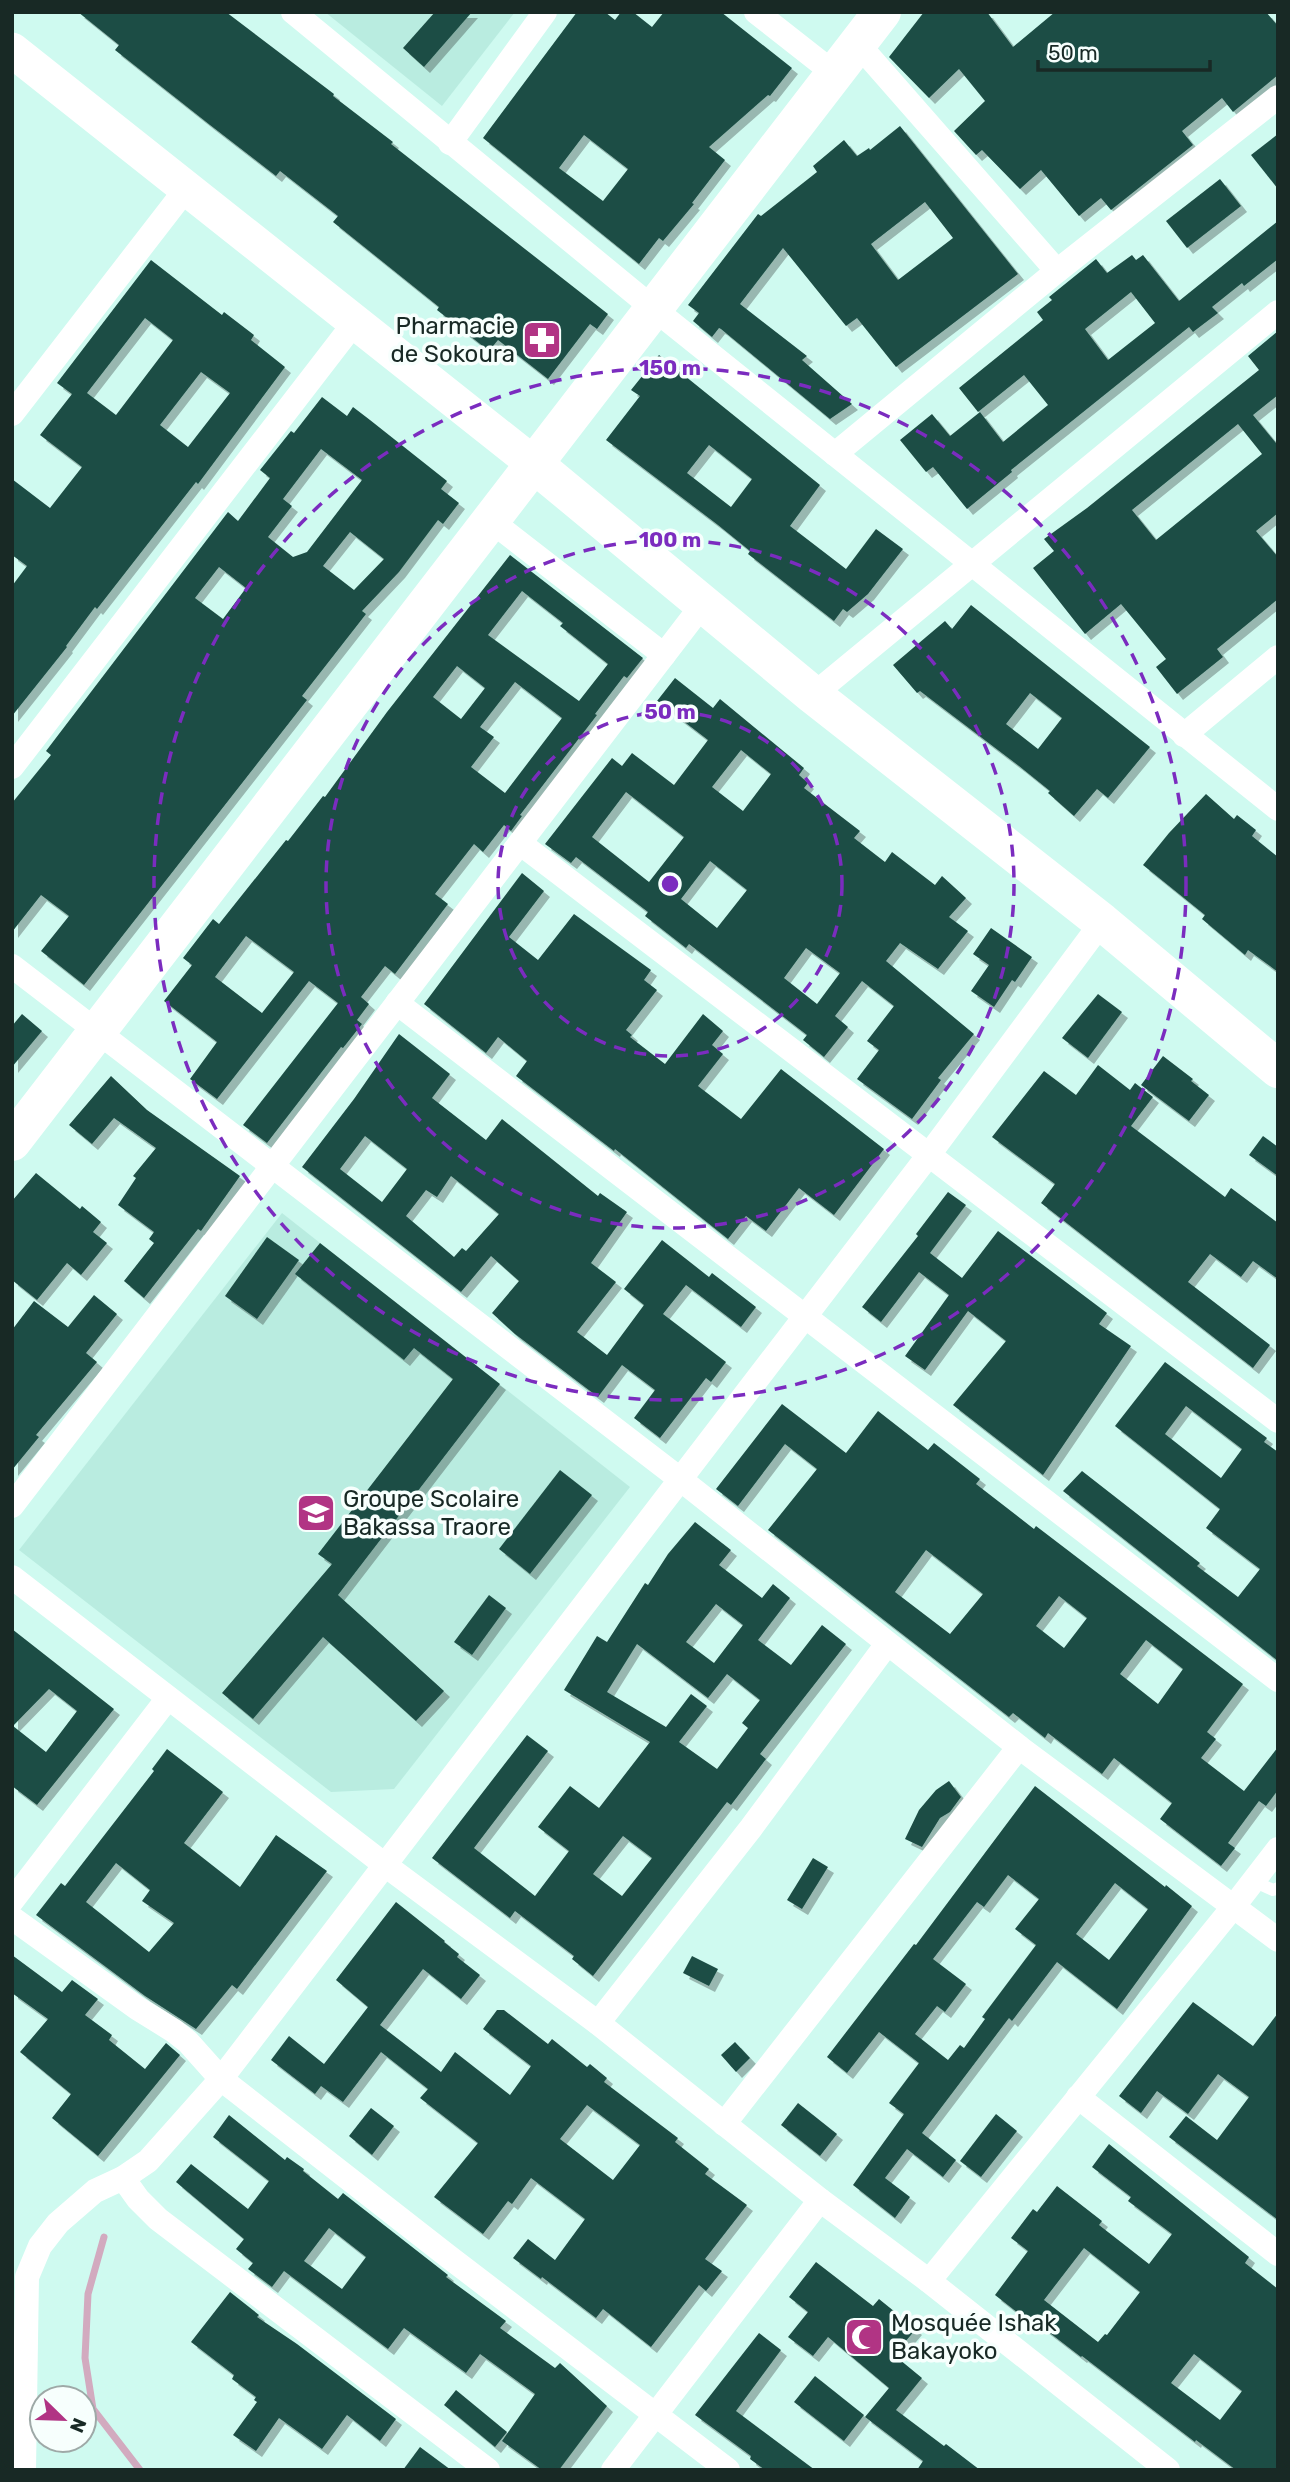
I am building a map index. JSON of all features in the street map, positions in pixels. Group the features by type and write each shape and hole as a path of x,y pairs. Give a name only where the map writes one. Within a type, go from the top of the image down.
{"main road":[{"path":"12,1142 883,12"},
{"path":"534,464 813,695 1275,1061"}],"street":[{"path":"293,12 654,309 1278,809"},
{"path":"450,143 545,12"},
{"path":"756,12 846,59 1057,271"},
{"path":"12,50 534,464"},
{"path":"835,454 1057,271 1278,97"},
{"path":"12,414 186,189"},
{"path":"813,695 1278,312"},
{"path":"12,767 355,323"},
{"path":"490,520 664,655"},
{"path":"12,1506 703,604"},
{"path":"1184,734 1278,657"},
{"path":"521,844 1278,1421"},
{"path":"24,2470 27,2277 40,2246 58,2223 95,2191 123,2178 149,2161 221,2079 928,1156 1102,922"},
{"path":"12,965 680,1479 1019,1747 1278,1940"},
{"path":"397,1003 1278,1680"},
{"path":"12,1577 385,1865 598,2023 820,2200 929,2281 1168,2470"},
{"path":"598,2023 751,1828 887,1644"},
{"path":"12,1901 168,1698"},
{"path":"724,2124 879,1930 1019,1747"},
{"path":"929,2281 1278,1849"},
{"path":"12,1917 137,2008 174,2031 200,2054 221,2079 728,2470"},
{"path":"1078,2098 1278,2253"},
{"path":"123,2178 138,2199 158,2219 488,2470"},
{"path":"613,2470 820,2200"}],"lane":[{"path":"1253,1881 1273,1890 1278,1888"}],"shaded area":[{"path":"325,12 515,12 442,106"},
{"path":"282,1213 630,1487 394,1789 331,1792 19,1550"}],"building":[{"path":"78,12 226,12 334,94 333,96 393,142 391,144 608,314 597,329 590,324 548,379 498,340 489,351 333,222 338,216 280,171 276,176 210,125 115,50 119,45"},
{"path":"435,12 472,12 424,67 403,48"},
{"path":"577,12 605,12 615,20 621,12 633,12 652,27 664,12 721,12 792,68 770,96 709,147 725,160 692,203 694,204 663,241 659,238 639,264 483,138","holes":["584,135 628,169 603,201 559,168"]},
{"path":"924,12 987,12 1013,47 1055,12 1266,12 1278,26 1278,75 1233,112 1222,98 1182,131 1193,145 1111,210 1101,198 1079,216 1041,170 1020,189 982,150 976,155 954,131 985,101 959,69 929,98 889,57"},
{"path":"900,126 1018,274 896,367 857,318 846,326 783,248 740,304 807,356 802,360 852,404 830,419 721,329 712,337 693,321 699,313 688,305 758,214 761,216 817,172 813,166 844,140 857,156 869,148 870,150","holes":["925,202 953,238 898,280 871,244"]},
{"path":"1278,134 1278,189 1251,155"},
{"path":"1220,179 1241,206 1187,248 1166,221"},
{"path":"1278,221 1278,259 1212,307 1218,313 1193,332 1189,327 1011,470 1012,472 967,509 933,467 926,472 900,440 932,414 950,436 980,412 1003,442 1048,405 1024,375 978,412 959,388 1043,320 1037,312 1052,300 1049,297 1096,259 1107,273 1132,255 1136,260 1143,255 1179,301","holes":["1131,292 1155,323 1108,360 1085,329"]},
{"path":"151,260 222,315 224,312 254,335 251,340 285,367 198,484 196,482 97,609 95,607 12,716 12,586 27,566 12,555 12,479 50,508 82,467 40,435 72,394 57,383","holes":["145,318 173,340 116,415 87,393","201,372 230,393 188,447 160,425"]},
{"path":"1278,331 1278,395 1253,415 1276,443 1278,441 1278,513 1256,531 1278,557 1278,599 1217,649 1223,657 1177,694 1156,667 1166,659 1121,604 1085,634 1033,568 1054,551 1044,539 1087,508 1259,370 1248,356","holes":["1238,424 1262,454 1156,540 1132,510"]},
{"path":"659,355 820,485 790,526 846,569 876,529 903,549 868,594 847,612 843,609 834,621 748,554 750,551 718,525 606,440 640,396 631,390","holes":["709,445 752,479 731,507 687,473"]},
{"path":"322,397 347,416 353,407 447,481 441,489 459,503 443,524 438,520 399,572 362,611 366,614 302,696 307,700 84,985 41,951 69,916 41,895 12,932 12,803 51,755 46,751 228,512 238,521 270,478 260,470 291,431 294,433","holes":["321,449 362,480 307,552 293,557 268,537 292,506 283,499","350,532 384,559 354,590 323,566","219,567 246,588 223,619 195,598"]},
{"path":"510,555 643,658 627,678 624,676 595,714 597,715 520,815 522,816 511,831 504,825 483,852 474,844 435,894 448,904 395,974 385,966 361,997 369,1004 357,1020 362,1024 267,1143 243,1125 338,1003 309,981 217,1099 190,1079 217,1042 164,1001 192,965 183,958 213,919 219,924 286,840 288,841 323,796 325,797 387,712","holes":["522,591 563,623 560,626 608,664 579,701 488,635","457,666 485,688 461,719 433,697","515,682 562,718 505,793 471,767 494,737 480,727","246,936 294,972 262,1013 215,977"]},
{"path":"971,605 1150,747 1108,798 1097,789 1074,816 1048,793 1050,791 1019,766 920,691 917,693 893,665 945,621 952,629","holes":["1030,693 1062,718 1038,749 1006,724"]},
{"path":"675,678 713,708 720,699 804,768 799,775 808,783 804,788 860,831 854,838 885,862 892,852 935,885 942,876 966,898 949,917 968,931 938,969 900,943 886,961 974,1034 938,1078 941,1080 912,1119 857,1079 879,1050 867,1041 894,1006 862,981 835,1016 848,1027 824,1057 803,1040 807,1035 689,944 686,948 645,916 648,912 576,857 571,863 545,844 612,758 622,766 632,753 674,785 708,740 657,701","holes":["741,750 771,774 743,811 712,787","626,792 684,837 649,882 592,837","710,861 747,890 717,928 681,899","806,948 840,973 817,1004 784,978"]},
{"path":"1206,794 1234,819 1237,815 1256,830 1252,836 1278,857 1278,972 1248,950 1245,955 1202,919 1205,915 1143,865"},
{"path":"522,873 544,891 509,937 538,960 574,914 651,970 644,980 657,990 626,1030 632,1035 630,1037 665,1064 703,1014 723,1031 712,1045 723,1054 698,1086 741,1119 781,1069 884,1149 834,1215 799,1188 766,1231 746,1216 728,1239 615,1149 614,1151 516,1076 527,1061 498,1037 486,1053 424,1004"},
{"path":"991,928 1032,957 994,1007 971,991 989,965 973,954"},
{"path":"1098,994 1122,1012 1088,1058 1062,1038"},
{"path":"22,1014 42,1031 12,1067 12,1026"},
{"path":"399,1034 450,1074 432,1098 486,1140 502,1119 598,1196 600,1193 627,1212 591,1263 616,1282 577,1332 607,1355 644,1305 624,1289 662,1240 709,1277 712,1273 756,1307 741,1327 686,1285 663,1314 726,1362 711,1382 706,1378 660,1438 634,1418 655,1390 622,1365 598,1397 515,1334 492,1313 519,1281 491,1256 461,1292 302,1167","holes":["365,1136 407,1169 382,1202 340,1169","451,1176 499,1214 466,1251 462,1248 454,1257 406,1216 426,1190 437,1197"]},
{"path":"1163,1056 1209,1095 1189,1121 1141,1085"},
{"path":"1098,1065 1130,1090 1135,1083 1153,1097 1131,1126 1225,1197 1231,1188 1278,1223 1278,1279 1253,1261 1241,1277 1210,1254 1188,1282 1270,1345 1253,1368 1041,1203 1055,1184 992,1137 1044,1071 1076,1095"},
{"path":"111,1076 147,1110 240,1176 201,1231 198,1229 144,1298 124,1281 154,1243 149,1239 154,1232 118,1205 136,1178 133,1176 156,1148 114,1118 92,1144 69,1125"},
{"path":"1263,1136 1278,1147 1278,1176 1249,1155"},
{"path":"36,1173 80,1209 82,1206 101,1222 93,1232 107,1243 81,1275 67,1263 37,1300 12,1280 12,1201"},
{"path":"948,1192 966,1205 930,1253 962,1278 998,1231 1107,1313 1099,1324 1131,1346 1043,1475 953,1405 1006,1341 968,1311 925,1370 905,1356 949,1295 919,1272 881,1322 862,1307 918,1236 916,1234"},
{"path":"267,1237 299,1260 257,1319 225,1296"},
{"path":"320,1243 500,1384 338,1595 444,1691 416,1721 323,1637 253,1719 222,1693 332,1564 318,1554 453,1379 414,1348 404,1360 295,1274"},
{"path":"94,1295 117,1314 86,1353 97,1362 36,1435 39,1437 12,1470 12,1330 34,1301 68,1327"},
{"path":"1165,1362 1267,1438 1264,1442 1278,1452 1278,1661 1063,1491 1082,1471 1200,1563 1197,1566 1238,1597 1260,1569 1206,1528 1220,1509 1115,1426","holes":["1186,1406 1242,1449 1221,1478 1165,1434"]},
{"path":"782,1404 846,1453 878,1411 928,1450 934,1443 980,1479 976,1484 1034,1529 1036,1526 1243,1684 1207,1732 1216,1739 1201,1758 1244,1791 1278,1747 1278,1790 1266,1806 1259,1801 1228,1843 1235,1848 1221,1866 1160,1819 1172,1803 1114,1758 1102,1774 1048,1733 1045,1738 1013,1713 1009,1717 768,1530 817,1469 785,1444 738,1506 716,1489","holes":["926,1550 983,1594 950,1634 895,1592","1059,1596 1087,1618 1064,1648 1036,1626","1146,1640 1183,1669 1158,1704 1120,1674"]},
{"path":"560,1470 592,1495 530,1574 499,1549"},
{"path":"695,1522 731,1550 719,1565 762,1598 773,1584 790,1598 758,1640 791,1665 822,1625 846,1644 760,1754 766,1759 731,1805 727,1802 593,1976 572,1959 574,1956 515,1911 510,1918 432,1858 527,1735 548,1751 474,1848 535,1896 569,1851 538,1827 570,1786 599,1808 650,1742 564,1690 597,1636 607,1642 645,1583 648,1585 668,1554","holes":["716,1604 743,1625 714,1663 686,1642","637,1644 708,1698 727,1674 760,1700 742,1723 748,1728 717,1769 679,1742 707,1706 691,1694 666,1727 607,1692","623,1836 652,1858 622,1896 593,1874"]},
{"path":"489,1595 506,1608 472,1655 454,1642"},
{"path":"12,1629 114,1709 37,1805 12,1786","holes":["49,1689 77,1711 46,1752 13,1726"]},
{"path":"167,1749 223,1792 184,1843 240,1887 276,1835 327,1871 237,1989 232,1985 196,2029 145,1996 36,1915 61,1883 65,1886 154,1771 152,1769","holes":["116,1863 150,1890 142,1901 174,1923 149,1952 86,1902"]},
{"path":"949,1781 961,1797 950,1812 940,1818 922,1847 905,1839 919,1810 936,1790"},
{"path":"1035,1786 1192,1906 1117,2009 1057,1962 1012,2021 1009,2018 922,2133 956,2160 943,2177 907,2149 885,2178 910,2197 895,2218 853,2185 904,2114 889,2103 919,2063 879,2032 847,2073 827,2057 914,1944 916,1945","holes":["1008,1875 1039,1899 1015,1929 1036,1945 982,2017 985,2019 964,2048 960,2045 948,2060 915,2034 937,2006 945,2012 966,1984 933,1959 977,1902 984,1907","1115,1883 1148,1909 1109,1960 1076,1934"]},
{"path":"813,1858 828,1867 802,1909 787,1900"},
{"path":"396,1902 445,1941 459,1954 457,1957 480,1975 461,1999 423,1969 380,2025 441,2072 455,2052 510,2095 531,2066 483,2029 497,2010 504,2010 548,2044 552,2039 587,2067 590,2064 607,2078 604,2082 678,2138 675,2142 709,2169 705,2174 747,2205 705,2259 722,2271 706,2291 699,2285 651,2347 603,2309 596,2318 513,2258 528,2239 555,2260 585,2219 531,2178 512,2204 508,2201 483,2234 434,2197 478,2143 420,2098 428,2089 381,2052 343,2102 321,2086 315,2094 271,2060 289,2036 324,2064 368,2007 336,1980","holes":["587,2105 640,2145 613,2180 560,2139"]},
{"path":"12,1955 62,1992 72,1980 98,1999 85,2015 112,2035 109,2040 145,2069 166,2043 180,2055 98,2156 52,2118 71,2094 20,2052 48,2019 12,1993"},
{"path":"692,1956 718,1969 709,1986 683,1973"},
{"path":"1193,2002 1253,2046 1278,2013 1278,2220 1169,2137 1186,2116 1217,2140 1249,2097 1218,2074 1188,2114 1157,2091 1141,2113 1119,2096"},
{"path":"735,2042 750,2058 736,2072 721,2055"},
{"path":"798,2103 837,2134 820,2156 781,2125"},
{"path":"371,2108 394,2126 372,2155 349,2136"},
{"path":"996,2114 1017,2131 981,2177 960,2161"},
{"path":"229,2115 285,2160 287,2157 304,2169 303,2171 338,2199 343,2193 448,2275 446,2277 506,2321 500,2328 555,2368 560,2363 607,2406 559,2470 542,2470 502,2441 535,2394 480,2354 466,2373 404,2328 388,2349 284,2271 272,2287 248,2269 253,2263 236,2249 244,2239 176,2182 191,2164 248,2209 269,2181 213,2137","holes":["329,2228 366,2257 342,2289 304,2261"]},
{"path":"1109,2144 1249,2257 1245,2263 1278,2289 1278,2470 1236,2470 1029,2317 1027,2320 995,2295 1028,2251 1011,2238 1033,2209 1037,2212 1057,2186 1102,2221 1099,2225 1149,2264 1172,2234 1128,2201 1131,2197 1092,2167","holes":["1084,2248 1140,2292 1107,2335 1098,2342 1044,2300","1194,2354 1242,2391 1220,2420 1171,2383"]},
{"path":"816,2262 873,2306 879,2299 916,2329 894,2355 922,2378 896,2410 980,2470 917,2470 923,2461 865,2417 889,2388 828,2337 813,2356 788,2337 808,2312 789,2297"},
{"path":"230,2292 259,2315 257,2317 396,2419 380,2441 347,2415 322,2449 279,2418 256,2451 233,2435 257,2402 254,2400 256,2397 232,2379 234,2375 191,2342"},
{"path":"759,2333 781,2350 736,2411 815,2470 765,2470 750,2459 751,2456 695,2415"},
{"path":"815,2376 864,2415 844,2441 794,2402"},
{"path":"456,2390 507,2432 495,2447 444,2405"},
{"path":"420,2447 451,2470 403,2470"}],"waterway":[{"path":"104,2237 88,2294 85,2358 93,2409 140,2470"}],"place":[{"name":"Pharmacie de Sokoura","path":"542,340"},
{"name":"Groupe Scolaire Bakassa Traore","path":"316,1513"},
{"name":"Mosquée Ishak Bakayoko","path":"864,2337"}]}
